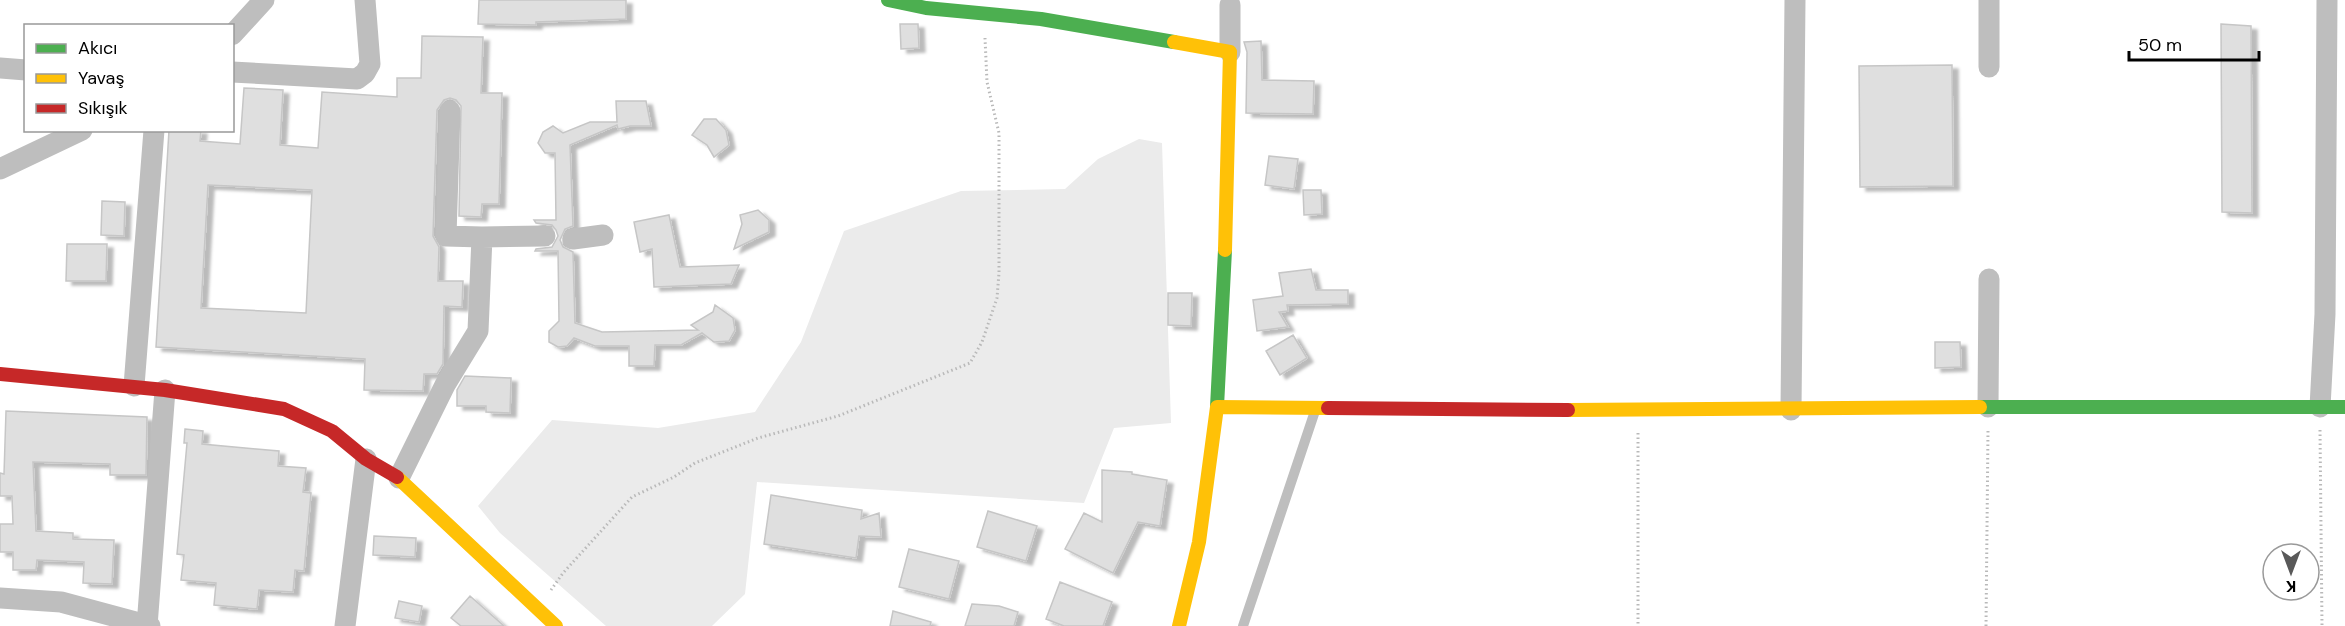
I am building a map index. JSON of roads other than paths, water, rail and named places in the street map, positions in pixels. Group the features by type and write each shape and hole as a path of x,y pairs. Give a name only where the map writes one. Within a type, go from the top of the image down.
{"street":[{"path":"234,33 264,0"},
{"path":"234,72 357,79 365,73 370,64 365,0"},
{"path":"888,0 926,8 1041,19 1230,52"},
{"path":"1791,410 1795,0"},
{"path":"1989,0 1989,67"},
{"path":"2320,407 2325,314 2327,0"},
{"path":"1179,626 1199,542 1217,407 1226,268 1230,6"},
{"path":"0,68 24,70"},
{"path":"450,111 446,236 544,236"},
{"path":"0,169 78,132"},
{"path":"134,386 154,132"},
{"path":"573,239 603,235"},
{"path":"399,478 445,385 478,331 482,237"},
{"path":"1988,407 1989,279"},
{"path":"0,374 134,386 284,409 332,431 366,459 399,478 556,626"},
{"path":"0,598 61,602 148,626 155,493 165,390"},
{"path":"1217,407 1791,410 1988,407 2345,407"},
{"path":"345,626 366,459"}],"lane":[{"path":"1243,626 1316,408"}]}
